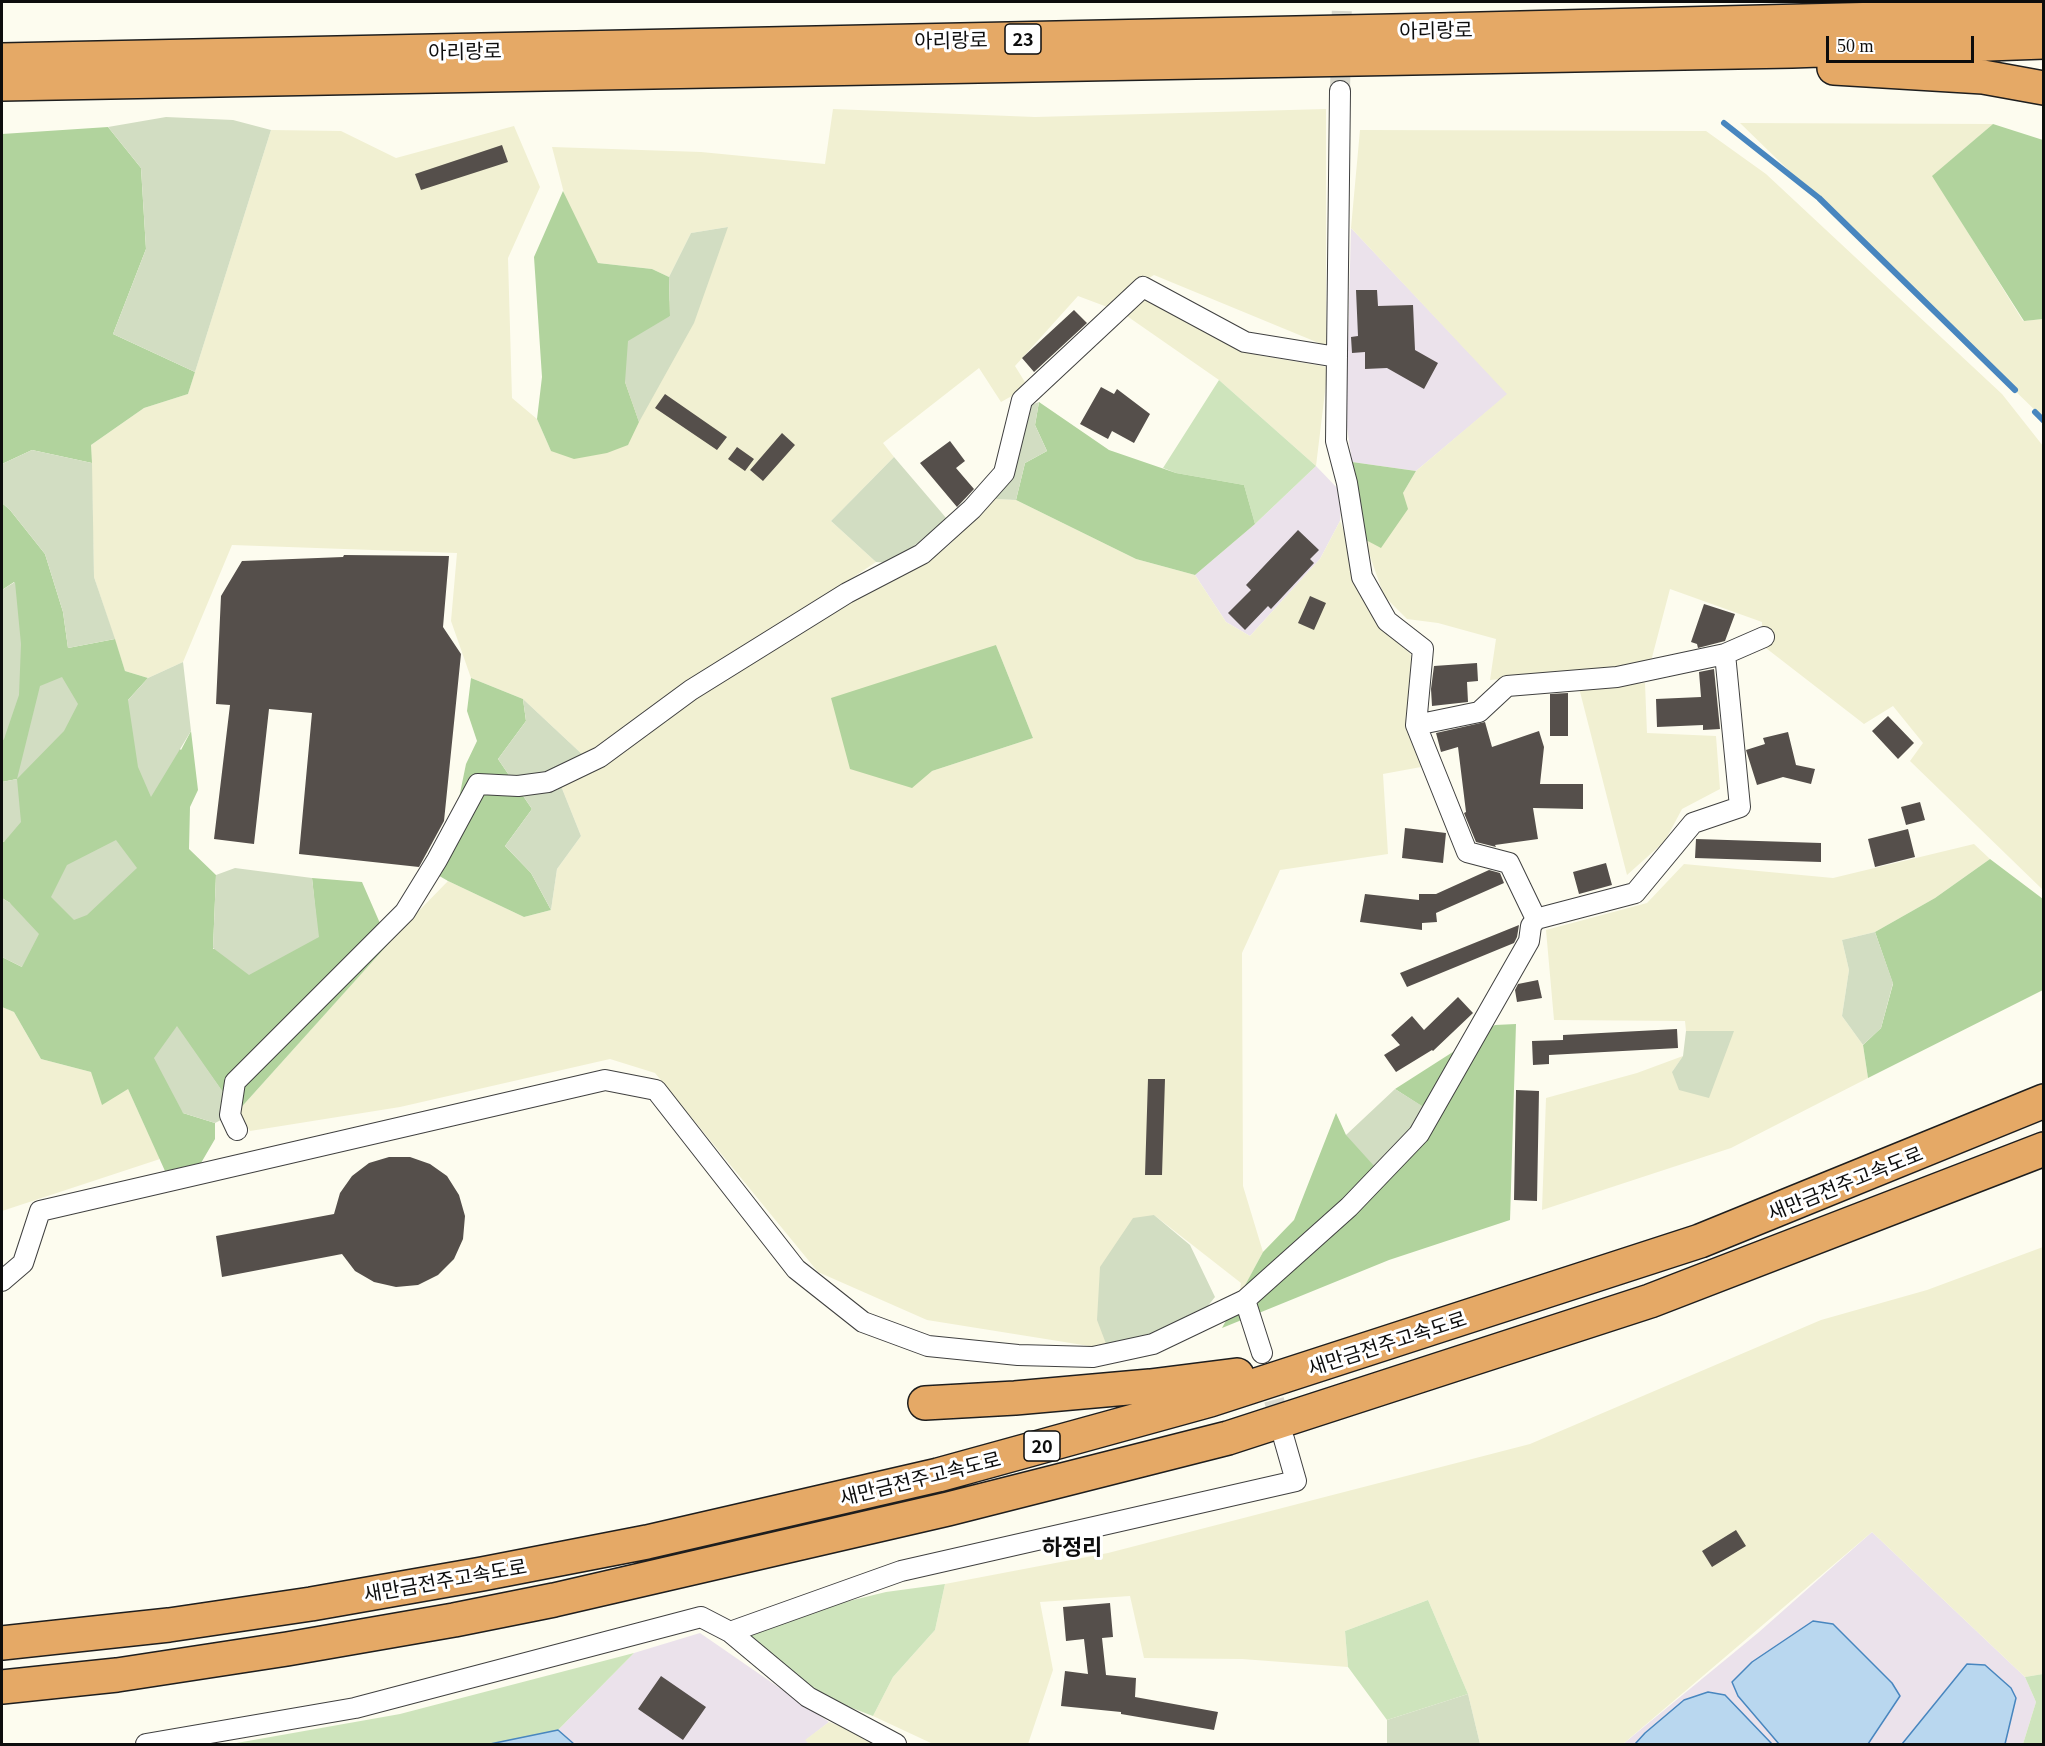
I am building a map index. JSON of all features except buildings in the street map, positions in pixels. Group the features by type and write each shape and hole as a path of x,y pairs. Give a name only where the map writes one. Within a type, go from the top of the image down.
{"highway":[{"path":"1551,27 1574,11 1683,2"},
{"name":"아리랑로","path":"2,60 2043,15"},
{"name":"아리랑로","path":"2,84 1792,51 2043,42"},
{"path":"1792,51 1818,67 1983,77 2043,88"},
{"name":"새만금전주고속도로","path":"2,1643 169,1625 310,1604 482,1574 647,1542 938,1475 1210,1400 1700,1241 2043,1101"},
{"name":"새만금전주고속도로","path":"2,1687 117,1675 287,1649 554,1600 948,1509 1228,1438 1650,1301 2043,1149"},
{"path":"925,1403 1150,1386 1322,1364"}],"street":[{"path":"1340,91 1336,441 1347,483 1362,577 1387,621 1423,649 1416,725 1467,852 1509,863 1536,919"},
{"path":"237,1130 230,1115 235,1082 405,912 437,860 478,784 518,786 548,782 600,757 691,690 848,594 922,554 972,509 1004,473 1022,400 1143,287 1245,342 1337,357"},
{"path":"1416,725 1479,712 1507,686 1617,677 1725,654 1764,637"},
{"path":"2,1281 23,1263 40,1211 605,1080 656,1090 796,1269 863,1322 928,1346 1018,1355 1093,1357 1153,1344 1245,1299 1349,1207 1419,1134 1528,940 1531,926 1536,919 1635,893 1693,823 1740,807 1725,654"},
{"path":"1245,1299 1262,1353"},
{"path":"730,1632 901,1571 1296,1481 1284,1438"},
{"path":"146,1744 355,1707 701,1617 730,1632 808,1697 896,1744"}],"shaded area":[{"path":"1351,228 1508,394 1416,471 1352,462 1346,420"},
{"path":"1316,466 1342,493 1340,521 1320,559 1250,636 1226,622 1195,575 1255,524"},
{"path":"1872,1532 2025,1677 2036,1702 2023,1744 1623,1744 1759,1632"},
{"path":"700,1633 829,1722 806,1740 809,1744 574,1744 558,1730 634,1653"}],"green space":[{"path":"833,109 1035,117 1326,109 1326,346 1154,275 1131,289 1110,308 1078,296 1015,366 1028,387 1001,402 979,368 883,443 894,457 831,521 876,562 585,757 523,699 471,678 451,621 457,553 232,545 183,662 148,678 125,671 94,577 91,445 144,408 188,394 271,130 341,131 396,158 514,126 540,187 508,258 512,398 537,419 551,451 728,227 691,233 669,277 652,269 598,263 565,197 552,147 701,152 825,164"},
{"path":"166,117 233,120 271,130 195,372 113,334 146,249 141,168 108,127"},
{"path":"1740,123 1993,124 1933,176 2023,321 2043,319 2043,418"},
{"path":"1993,124 2043,140 2043,319 2024,321 1932,176"},
{"path":"108,127 141,168 146,249 113,334 195,372 188,394 144,408 91,445 92,463 32,450 2,464 2,134"},
{"path":"1360,130 1706,131 1766,174 2002,394 2043,446 2043,890 1910,761 1923,743 1893,706 1864,724 1762,645 1762,622 1670,589 1650,665 1490,680 1496,639 1438,623 1407,619 1384,596 1364,539 1403,493 1416,471 1507,394 1351,228"},
{"path":"563,191 598,263 652,269 669,277 670,316 625,382 639,422 628,445 607,453 574,459 551,451 537,419 542,377 534,257"},
{"path":"728,227 694,323 639,422 625,382 628,341 670,316 669,277 691,233"},
{"path":"1147,297 1257,355 1328,367 1316,466 1219,380 1124,314"},
{"path":"1219,380 1316,466 1255,524 1244,485 1176,473 1163,468"},
{"path":"1039,402 1109,450 1176,473 1244,485 1255,524 1195,575 1136,559 1016,500 1025,463 1047,451 1035,425"},
{"path":"1039,402 1035,425 1047,451 1025,463 1016,500 995,499 1013,468 1028,406"},
{"path":"32,450 92,463 94,577 115,639 68,648 63,612 45,554 2,503 2,464"},
{"path":"894,457 947,519 893,563 876,562 831,521"},
{"path":"1352,462 1416,471 1403,493 1408,509 1381,548 1364,539"},
{"path":"995,499 1016,500 1136,559 1195,575 1226,622 1250,636 1320,559 1340,521 1373,611 1411,655 1409,732 1421,767 1383,774 1388,854 1280,870 1242,953 1243,1186 1263,1252 1239,1297 1241,1283 1154,1215 1108,1349 927,1320 818,1272 655,1073 610,1059 400,1107 250,1131 237,1112 405,925 448,881 524,917 551,910 557,869 581,836 561,786 822,617 946,548","holes":["996,645 1033,738 932,771"]},
{"path":"2,503 45,554 63,612 68,648 115,639 125,671 148,678 128,700 181,750 191,731 198,790 190,807 189,849 216,875 213,949 318,937 312,878 362,882 390,942 237,1112 176,1027 183,1113 215,1123 215,1139 201,1163 165,1171 128,1089 102,1105 91,1072 41,1059 14,1012 2,1007 2,957 22,967 10,903 2,898 2,841 4,842 17,779 2,782 2,740 4,739 14,582 2,590"},
{"path":"15,582 21,644 19,695 2,740 2,590"},
{"path":"996,645 1033,738 932,771 912,788 850,769 831,698"},
{"path":"183,662 191,731 151,797 138,767 128,700 148,678"},
{"path":"62,677 78,704 64,731 17,779 40,686"},
{"path":"471,678 523,699 526,721 498,759 532,809 505,846 531,873 551,910 524,917 424,867 458,803 466,764 477,741 467,711"},
{"path":"1645,683 1647,733 1716,736 1720,789 1682,809 1665,841 1627,875 1579,688"},
{"path":"523,699 585,757 561,786 581,836 557,869 551,910 531,873 505,846 532,809 498,759 526,721"},
{"path":"17,779 21,822 4,842 2,841 2,782"},
{"path":"116,840 137,868 87,915 74,920 51,897 67,865"},
{"path":"1974,844 1990,859 1935,898 1875,932 1842,940 1849,970 1842,1016 1863,1045 1868,1078 1731,1148 1542,1210 1546,1098 1637,1073 1683,1056 1672,1072 1733,1031 1686,1031 1685,1021 1554,1020 1546,930 1647,903 1684,864 1833,878"},
{"path":"1990,859 2043,899 2043,990 1868,1078 1863,1045 1881,1028 1893,984 1875,932 1935,898"},
{"path":"235,868 312,878 319,937 249,975 213,948 216,875"},
{"path":"2,898 10,903 39,934 22,967 2,957"},
{"path":"1875,932 1893,983 1881,1028 1863,1045 1842,1016 1849,970 1842,940"},
{"path":"2,1007 14,1012 41,1059 91,1072 128,1089 160,1159 2,1211"},
{"path":"1516,1024 1510,1220 1389,1260 1222,1328 1263,1252 1294,1220 1336,1113 1346,1135 1426,1109 1395,1089 1495,1025"},
{"path":"177,1026 237,1112 215,1123 183,1113 154,1058"},
{"path":"1686,1031 1734,1031 1709,1098 1679,1090 1672,1072 1683,1056"},
{"path":"1395,1089 1427,1109 1412,1135 1375,1167 1346,1135"},
{"path":"1154,1215 1190,1245 1215,1297 1207,1307 1153,1336 1108,1349 1097,1320 1100,1267 1133,1218"},
{"path":"2043,1247 2043,1674 2025,1677 1872,1532 1623,1744 1480,1744 1468,1694 1428,1600 1345,1631 1348,1667 1242,1659 1144,1658 1130,1596 1040,1602 1053,1670 1028,1744 933,1744 873,1716 893,1677 935,1630 945,1584 1108,1553 1530,1444 1821,1320 1927,1290"},
{"path":"945,1584 935,1630 893,1677 873,1716 818,1695 743,1630 767,1621 886,1592"},
{"path":"1428,1600 1468,1694 1387,1720 1348,1667 1345,1631"},
{"path":"634,1653 558,1730 490,1744 231,1744 400,1714"},
{"path":"2043,1674 2043,1744 2023,1744 2036,1702 2025,1677"},
{"path":"1468,1694 1480,1744 1387,1744 1387,1720"},
{"path":"829,1722 888,1744 809,1744 805,1740"}],"water":[{"path":"1813,1621 1833,1624 1892,1683 1900,1696 1868,1744 1779,1744 1738,1696 1732,1682 1752,1662"},
{"path":"1967,1664 1985,1665 2011,1688 2016,1698 2005,1744 1902,1744"},
{"path":"1708,1692 1725,1695 1772,1744 1635,1744 1684,1700"},
{"path":"558,1730 574,1744 490,1744"}],"waterway":[{"path":"1724,123 1819,198 2015,390"},
{"path":"2035,412 2044,421"}],"tunnel":[{"path":"1340,91 1342,2"},
{"path":"1266,1371 1282,1429"}],"district":[{"name":"하정리","path":"1072,1547"}]}
